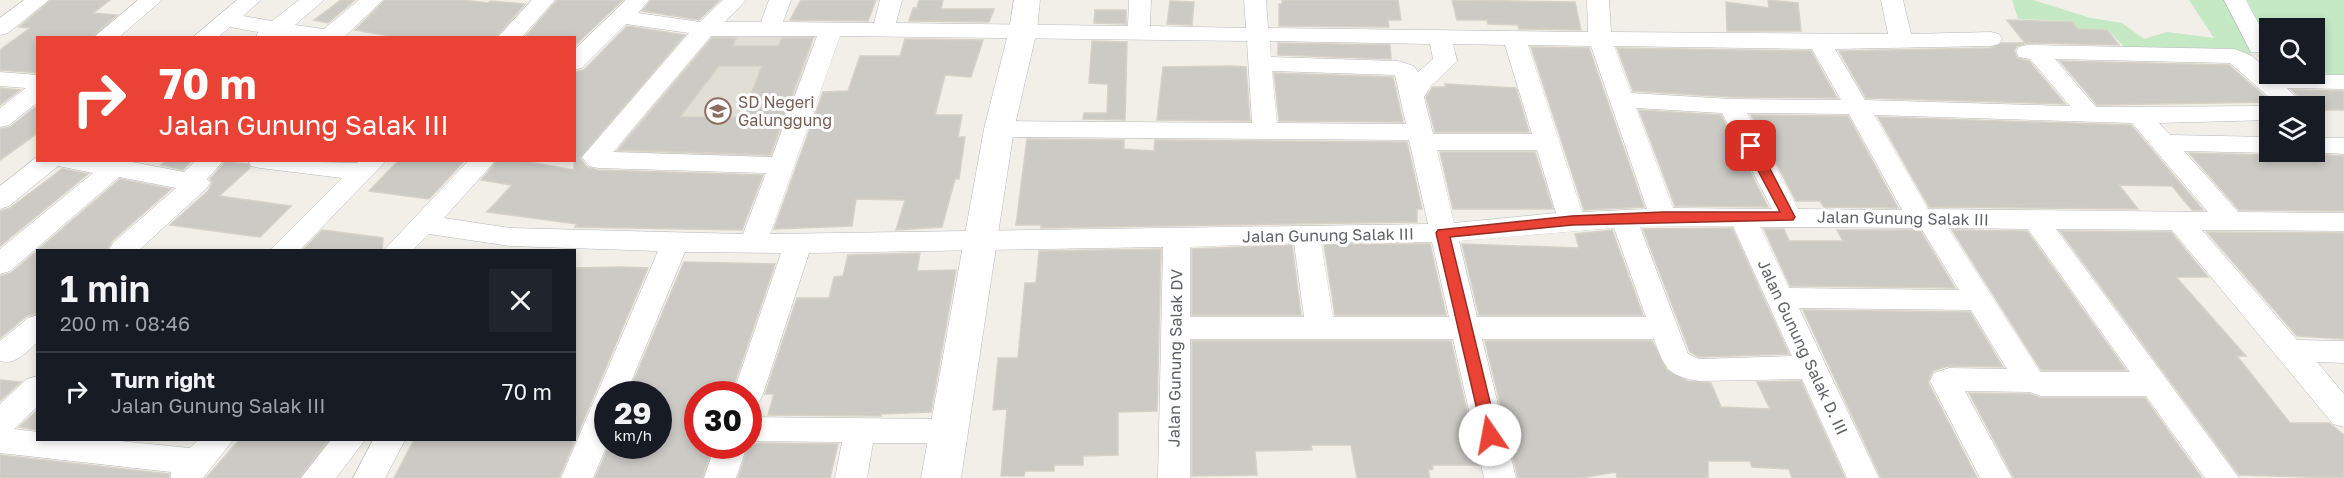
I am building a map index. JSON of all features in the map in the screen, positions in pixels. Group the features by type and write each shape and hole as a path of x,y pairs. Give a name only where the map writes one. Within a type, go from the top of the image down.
{"street":[{"path":"0,28 38,0"},
{"path":"106,36 151,0"},
{"path":"205,36 250,0"},
{"path":"269,34 313,0"},
{"path":"331,36 372,0"},
{"path":"576,61 638,0"},
{"path":"735,0 705,29 598,150 595,157 598,160 684,164 783,165"},
{"path":"770,28 780,0"},
{"path":"883,29 891,0"},
{"path":"941,478 999,129 1028,0"},
{"path":"1139,33 1140,0"},
{"path":"1255,0 1265,129"},
{"path":"1598,0 1600,39 1663,217"},
{"path":"1892,0 1901,41"},
{"path":"2235,0 2259,47"},
{"path":"510,36 536,1"},
{"path":"621,17 705,29 1023,30 1820,42 1991,39"},
{"path":"226,20 269,34 310,36"},
{"path":"753,243 831,29"},
{"path":"1413,96 1421,82 1444,61 1440,37"},
{"path":"1514,39 1572,221"},
{"path":"1820,42 1924,218 2030,381"},
{"path":"2089,114 2031,52 2235,56 2259,75"},
{"path":"1261,64 1398,68 1406,71 1500,478"},
{"path":"0,79 36,82"},
{"path":"2325,82 2344,82"},
{"path":"2269,84 2282,96"},
{"path":"0,120 36,92"},
{"path":"1622,100 1731,106 1857,107 2139,116 2259,114"},
{"path":"1731,106 1789,217"},
{"path":"2139,116 2231,221"},
{"path":"999,129 1265,129 1545,142"},
{"path":"2162,143 2259,145"},
{"path":"0,200 47,162"},
{"path":"87,162 196,181 196,185 136,249"},
{"path":"191,180 210,162"},
{"path":"296,162 369,166"},
{"path":"399,249 426,224 482,162"},
{"path":"0,264 107,164"},
{"path":"285,249 369,166"},
{"name":"Jalan Gunung Salak D. III","path":"1742,216 1863,478"},
{"name":"Jalan Gunung Salak III","path":"426,224 505,244 798,244 1177,238 1306,233 1443,233 1572,221 1663,217 2344,222"},
{"path":"1624,219 1676,360 1686,368 1812,367"},
{"path":"2035,219 2223,478"},
{"path":"2179,220 2344,415"},
{"path":"1306,233 1320,327"},
{"name":"Jalan Gunung Salak DV","path":"1174,478 1174,328 1177,238"},
{"path":"617,381 675,243"},
{"path":"752,381 798,244"},
{"path":"1780,298 1978,300"},
{"path":"3,351 36,326"},
{"path":"1174,328 1664,328"},
{"path":"3,351 36,355"},
{"path":"2291,351 2344,352"},
{"path":"1996,478 1945,381 1948,379 2030,381 2041,384 2156,384"},
{"path":"0,423 36,389"},
{"path":"762,429 948,431"},
{"path":"851,478 860,430"},
{"path":"577,478 594,437"},
{"path":"0,440 199,460"},
{"path":"317,478 348,441"},
{"path":"369,478 388,441"},
{"path":"720,478 727,459"}],"shaded area":[{"name":"SD Negeri Galunggung","path":"709,35 815,36 774,159 610,158 682,64"}],"green space":[{"path":"2012,0 2033,0 2091,18 2122,23 2144,39 2167,32 2214,38 2189,0 2225,0 2252,55 2128,51 2107,29 2079,29 2072,21 2018,19"},
{"path":"2247,0 2344,0 2344,79 2332,79 2325,72 2325,18 2259,18 2259,24"}],"building":[{"path":"51,0 110,0 93,13 117,15 93,36 36,36 36,73 0,70 0,50 30,28 19,27"},
{"path":"341,0 355,0 328,23 314,20"},
{"path":"385,0 463,0 525,4 497,36 390,36 355,30"},
{"path":"557,0 623,0 576,44 576,36 526,36"},
{"path":"651,0 720,0 699,20 642,11"},
{"path":"801,0 876,0 868,21 790,20"},
{"path":"919,0 943,0 941,9 994,9 989,22 909,21 913,8 917,8"},
{"path":"1282,0 1398,0 1401,20 1388,20 1389,27 1279,26 1279,4 1282,4"},
{"path":"1452,0 1575,2 1581,30 1519,29 1518,25 1488,24 1487,20 1457,20"},
{"path":"1768,0 1798,3 1801,31 1727,31 1726,2 1769,8"},
{"path":"1170,1 1194,2 1192,25 1167,24"},
{"path":"1095,10 1126,10 1126,24 1094,23"},
{"path":"2007,20 2072,22 2078,29 2107,30 2119,45 2027,43 2017,46 2014,51 2017,58 2029,61 2065,104 1866,98 1839,51 1991,48 2002,43 2025,43"},
{"path":"627,26 685,35 580,158 587,167 598,170 763,175 742,230 575,227 577,224 487,212 512,185 481,180 496,162 529,162 574,170 574,162 576,162 576,72 584,70"},
{"name":"SD Negeri Galunggung","path":"712,38 736,38 733,46 778,46 782,38 813,38 770,155 618,150","holes":["719,66 762,66 742,117 680,117"]},
{"path":"905,39 983,40 971,77 945,75 935,115 962,115 958,137 965,137 959,179 955,179 942,227 896,230 905,200 856,199 852,226 774,229 823,92 848,91 860,56 900,56"},
{"path":"1092,41 1127,42 1125,120 1083,119 1084,113 1107,113 1108,84 1089,83"},
{"path":"1278,43 1390,45 1391,59 1278,55"},
{"path":"1531,47 1589,48 1644,207 1584,210"},
{"path":"1617,48 1811,51 1837,98 1731,97 1633,91"},
{"path":"2060,61 2229,65 2264,96 2259,96 2259,102 2097,105"},
{"path":"1163,67 1246,67 1250,121 1157,120"},
{"path":"1274,73 1393,77 1403,122 1279,121"},
{"path":"1445,84 1516,88 1529,132 1435,132 1426,97 1433,87 1446,87"},
{"path":"0,88 20,90 0,105"},
{"path":"2292,90 2344,91 2344,110 2325,110 2325,96 2298,96"},
{"path":"36,107 36,134 0,160 0,129 10,127"},
{"path":"1639,110 1721,115 1768,207 1675,206"},
{"path":"1751,115 1848,116 1898,208 1824,207 1820,201 1796,201"},
{"path":"1878,117 2131,125 2203,210 2192,210 2172,186 2119,185 2138,209 1929,207"},
{"path":"1027,139 1124,140 1124,149 1154,151 1155,140 1407,142 1422,209 1417,209 1417,222 1041,228 1041,225 1016,225"},
{"path":"1440,152 1535,152 1553,209 1453,209"},
{"path":"2189,153 2259,155 2259,162 2325,162 2325,155 2344,156 2344,211 2239,210"},
{"path":"165,162 190,162 183,170 161,165"},
{"path":"225,162 248,164 250,168 219,196 291,206 260,237 170,225 208,191 212,183 210,179"},
{"path":"397,162 463,162 429,199 369,191"},
{"path":"62,169 88,174 0,246 0,211 10,208"},
{"path":"120,179 171,189 112,241 108,249 39,249"},
{"path":"1732,228 1789,354 1699,357 1690,352 1643,229"},
{"path":"1764,229 1784,229 1789,241 1843,241 1837,230 1920,230 1955,288 1790,286"},
{"path":"322,230 383,238 382,249 304,249"},
{"path":"1612,230 1643,315 1479,315 1462,244 1579,248 1575,234"},
{"path":"1952,230 2027,231 2126,370 2041,370"},
{"path":"2060,231 2171,232 2208,277 2176,277 2246,356 2237,356 2290,423 2329,423 2344,435 2344,478 2239,475"},
{"path":"2207,232 2344,233 2344,339 2297,336"},
{"path":"1324,244 1430,244 1446,315 1335,315"},
{"path":"1292,245 1301,315 1192,315 1192,249"},
{"path":"1161,249 1157,411 1118,412 1118,455 1083,456 1083,465 1054,465 1054,471 1025,471 1024,476 1001,476 1007,409 993,410 998,358 1018,358 1025,283 1036,283 1039,251"},
{"path":"36,251 36,314 27,316 0,338 0,276 11,273"},
{"path":"920,253 917,271 956,270 931,412 881,414 881,416 768,415 774,394 765,394 797,298 829,298 834,277 843,276 848,255"},
{"path":"684,262 775,264 735,381 684,381 684,459 709,459 702,478 595,478 603,459 672,459 672,381 634,381"},
{"path":"576,268 648,268 600,381 594,381 594,395 576,438"},
{"path":"1803,310 1970,312 2003,367 1948,366 1933,371 1928,382 1977,478 1881,478"},
{"path":"1192,341 1451,341 1479,465 1432,465 1433,469 1428,470 1430,478 1357,478 1351,445 1311,445 1312,450 1255,451 1257,475 1192,476"},
{"path":"1485,341 1652,341 1667,370 1688,381 1711,383 1721,407 1770,409 1757,382 1801,381 1845,478 1792,478 1789,469 1752,467 1750,461 1708,461 1708,478 1617,478 1616,472 1581,478 1518,478"},
{"path":"0,380 21,382 0,401"},
{"path":"1969,393 2030,394 2041,398 2145,398 2202,478 2014,478"},
{"path":"36,412 36,430 19,427"},
{"path":"238,441 328,441 299,478 206,478"},
{"path":"413,441 575,441 559,478 394,478"},
{"path":"762,443 838,444 830,478 738,478 744,459 762,459"},
{"path":"0,455 169,474 169,478 0,478"}],"place":[{"name":"SD Negeri Galunggung","path":"718,111"}],"route":[{"path":"1490,435 1443,233 1572,221 1663,217 1789,217 1751,146"}]}
